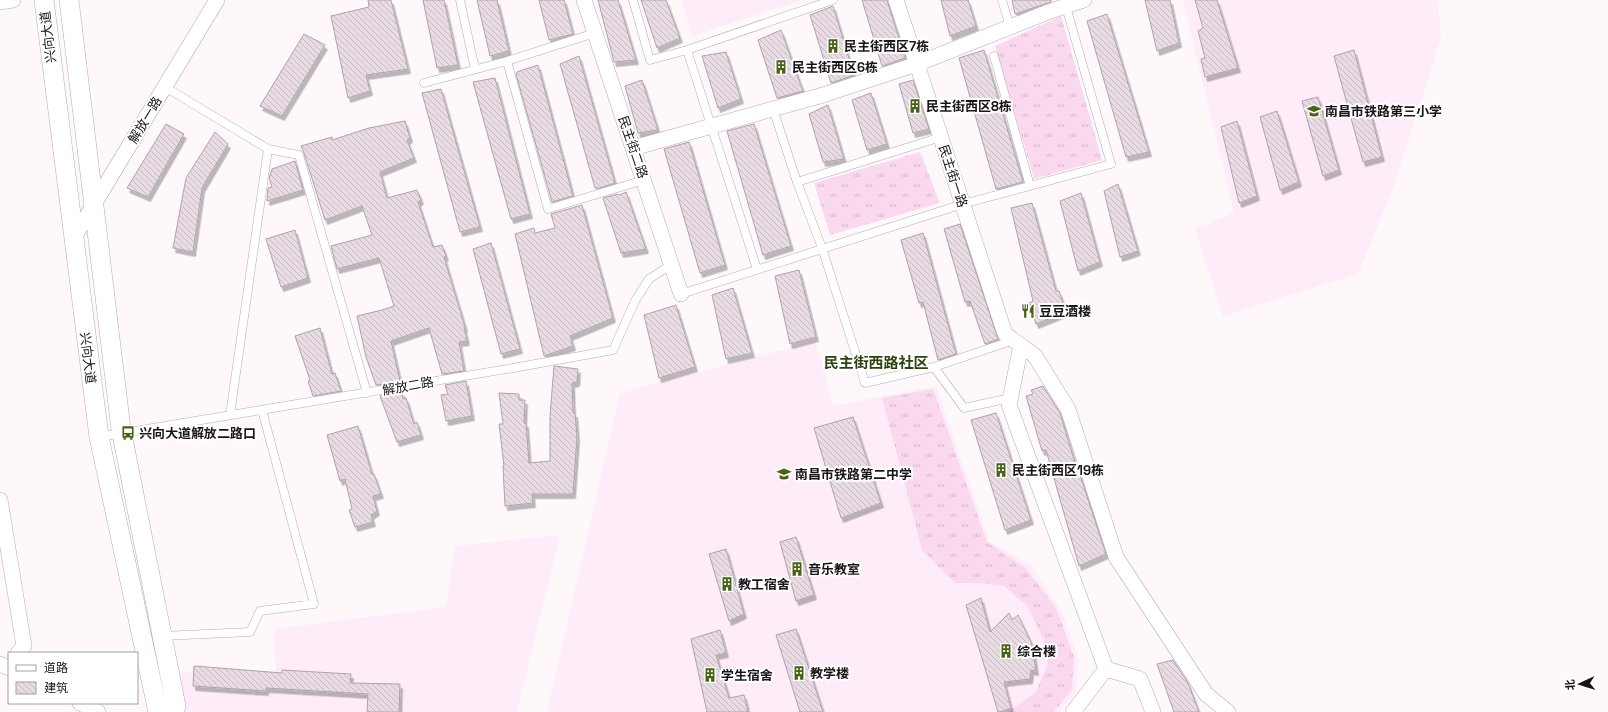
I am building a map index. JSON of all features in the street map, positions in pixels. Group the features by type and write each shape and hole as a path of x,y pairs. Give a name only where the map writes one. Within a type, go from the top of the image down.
{"street":[{"path":"0,2 13,0"},
{"name":"兴向大道","path":"44,0 99,438 152,637 176,706 174,712"},
{"name":"兴向大道","path":"69,0 122,434 152,637 158,712"},
{"name":"解放一路","path":"73,239 217,0"},
{"name":"民主街二路","path":"584,0 681,294"},
{"name":"民主街一路","path":"896,0 1005,334 1035,356 1068,409 1116,557 1206,694 1228,712"},
{"path":"633,148 823,95 917,64 1010,27 1065,3 1084,0"},
{"path":"1017,343 1008,405 1106,669"},
{"path":"0,500 24,646 19,652"},
{"path":"1073,712 1106,669"},
{"path":"1106,669 1140,679 1153,712"},
{"path":"82,704 98,712"}],"lane":[{"path":"460,0 475,69"},
{"path":"633,0 650,60 687,50 833,0"},
{"path":"1002,0 1010,27"},
{"path":"681,294 963,204 1111,164 1065,3"},
{"path":"424,83 507,61 595,33"},
{"path":"687,50 710,126 757,269"},
{"path":"994,56 1030,186"},
{"path":"507,61 548,209 644,180"},
{"path":"165,87 268,149 299,155 367,392"},
{"path":"773,109 797,182 822,248 866,383 934,367 1017,343"},
{"path":"797,182 941,137"},
{"path":"230,416 268,149"},
{"name":"解放二路","path":"99,438 613,350 635,301 649,279 672,264"},
{"path":"934,367 964,408 1010,398"},
{"path":"152,637 250,632 260,611 314,604 262,410"}],"shaded area":[{"path":"681,0 803,0 692,36"},
{"name":"南昌市铁路第三小学","path":"1183,0 1438,0 1441,38 1394,185 1358,274 1223,316 1195,229 1234,213"},
{"name":"南昌市铁路第二中学","path":"816,341 833,406 936,386 990,542 1031,565 1062,612 1079,660 1076,693 1059,712 547,712 620,393"},
{"path":"560,535 517,712 186,712 175,672 276,673 274,629 446,607 455,546"}],"green space":[{"path":"1061,16 1102,160 1034,179 995,46"},
{"path":"920,152 940,203 830,235 814,183"},
{"path":"933,389 987,542 1025,567 1056,608 1074,657 1072,689 1054,712 1008,712 1036,692 1048,664 1044,641 1028,607 1004,586 980,583 955,583 922,550 882,398"}],"building":[{"path":"368,0 391,0 408,69 366,75 370,91 348,98 331,16 369,7"},
{"path":"423,0 444,0 458,65 437,68"},
{"path":"477,0 497,0 509,51 490,56"},
{"path":"539,0 564,0 573,34 549,40"},
{"path":"598,0 618,0 636,60 614,62"},
{"path":"641,0 666,0 680,38 657,48"},
{"path":"862,0 887,0 905,58 882,66"},
{"path":"941,0 968,0 976,26 950,36"},
{"path":"1012,0 1051,0 1051,2 1015,14"},
{"path":"1145,0 1170,0 1179,43 1157,51"},
{"path":"1195,0 1217,0 1238,68 1205,77 1201,59 1205,58 1198,31 1203,28"},
{"name":"民主街西区7栋","path":"833,6 854,75 831,83 810,15"},
{"path":"1107,14 1149,152 1126,157 1087,21"},
{"name":"民主街西区6栋","path":"781,30 803,91 777,98 758,40"},
{"path":"304,34 325,45 282,116 260,106"},
{"path":"984,50 1023,182 996,189 959,58"},
{"path":"1354,50 1382,157 1363,162 1334,56"},
{"path":"726,52 741,99 718,108 702,56"},
{"path":"579,56 615,183 600,188 595,188 560,64"},
{"path":"538,65 573,196 552,202 516,74 517,72"},
{"path":"495,78 530,214 511,219 473,82"},
{"path":"642,80 658,130 638,133 625,86"},
{"name":"民主街西区8栋","path":"913,80 929,129 913,133 899,84"},
{"path":"441,89 480,227 460,232 422,93"},
{"name":"民主街西区7栋","path":"871,93 887,144 867,150 852,100"},
{"path":"1318,97 1339,170 1323,176 1302,101"},
{"name":"民主街西区6栋","path":"828,105 844,159 823,162 809,114"},
{"path":"1277,111 1299,182 1280,190 1260,117"},
{"path":"405,121 410,138 407,140 414,158 380,172 387,198 417,190 421,200 418,202 433,247 442,245 446,256 444,257 465,327 467,341 459,342 464,371 442,374 429,328 391,341 400,381 376,385 366,357 357,316 394,306 379,258 337,269 331,246 372,235 362,206 325,220 301,146 332,137 332,140 369,128"},
{"path":"1237,121 1257,196 1239,203 1221,127"},
{"path":"166,124 184,134 148,197 127,188"},
{"path":"754,124 791,246 763,255 727,131"},
{"path":"215,132 228,144 202,188 193,252 173,248 186,178"},
{"path":"689,142 725,265 700,273 664,149"},
{"path":"295,161 303,190 267,201 268,188 272,187 269,178 272,169"},
{"path":"1118,184 1138,251 1120,257 1104,191"},
{"path":"626,192 646,249 621,253 603,198"},
{"path":"1081,193 1100,262 1078,271 1060,201"},
{"path":"1032,203 1056,291 1059,291 1066,312 1036,324 1029,303 1033,301 1011,208"},
{"path":"582,205 613,318 570,336 573,346 544,356 515,234 534,228 535,233 555,228 551,214"},
{"path":"960,224 998,339 985,344 970,301 965,302 944,229"},
{"path":"295,230 308,278 281,287 266,239"},
{"path":"923,233 956,354 938,360 923,302 919,303 901,240"},
{"path":"491,243 520,349 501,354 473,249"},
{"path":"799,270 816,337 790,344 775,276"},
{"path":"733,288 752,353 726,359 712,295"},
{"path":"676,305 695,367 659,378 644,315"},
{"path":"320,328 332,374 335,373 341,391 313,396 308,381 310,380 295,336"},
{"path":"554,366 578,369 577,382 572,383 573,413 575,413 577,437 573,494 532,494 533,503 505,506 504,466 499,424 503,424 499,393 519,394 519,400 525,400 524,423 526,423 529,463 550,461 550,416"},
{"path":"466,381 472,416 446,421 441,395 448,394 445,385"},
{"path":"1043,386 1060,413 1075,463 1106,554 1079,566 1046,450 1042,451 1026,396 1033,394 1031,390"},
{"path":"402,392 403,399 406,398 414,424 417,422 421,435 397,442 380,396"},
{"name":"民主街西区19栋","path":"996,413 1031,520 1005,530 971,420"},
{"path":"853,417 881,503 841,518 814,428"},
{"path":"358,426 372,474 374,474 381,494 373,496 377,511 371,515 373,522 355,527 349,510 352,509 345,479 340,481 327,435"},
{"name":"音乐教室","path":"796,537 814,595 796,601 780,542"},
{"name":"教工宿舍","path":"726,549 744,614 729,621 709,554"},
{"name":"综合楼","path":"981,598 990,632 1009,613 1012,620 1018,615 1031,642 1034,657 1036,671 1031,670 1030,679 1004,682 1011,708 1000,712 998,712 966,605"},
{"name":"教学楼","path":"796,629 823,712 800,712 776,635"},
{"name":"学生宿舍","path":"720,630 726,653 716,655 729,698 744,695 748,712 707,712 691,639"},
{"path":"1173,660 1188,683 1199,712 1174,712 1157,664"},
{"path":"194,666 282,673 282,670 351,674 350,683 400,684 399,712 367,712 368,694 266,688 266,691 193,686"}],"place":[{"name":"民主街西区7栋","path":"833,46"},
{"name":"民主街西区6栋","path":"781,67"},
{"name":"民主街西区8栋","path":"915,106"},
{"name":"南昌市铁路第三小学","path":"1314,111"},
{"name":"豆豆酒楼","path":"1028,311"},
{"name":"兴向大道解放二路口","path":"128,433"},
{"name":"民主街西区19栋","path":"1001,470"},
{"name":"南昌市铁路第二中学","path":"784,474"},
{"name":"音乐教室","path":"797,569"},
{"name":"教工宿舍","path":"727,584"},
{"name":"综合楼","path":"1006,651"},
{"name":"教学楼","path":"799,673"},
{"name":"学生宿舍","path":"710,675"}],"district":[{"name":"民主街西路社区","path":"876,362"}]}
